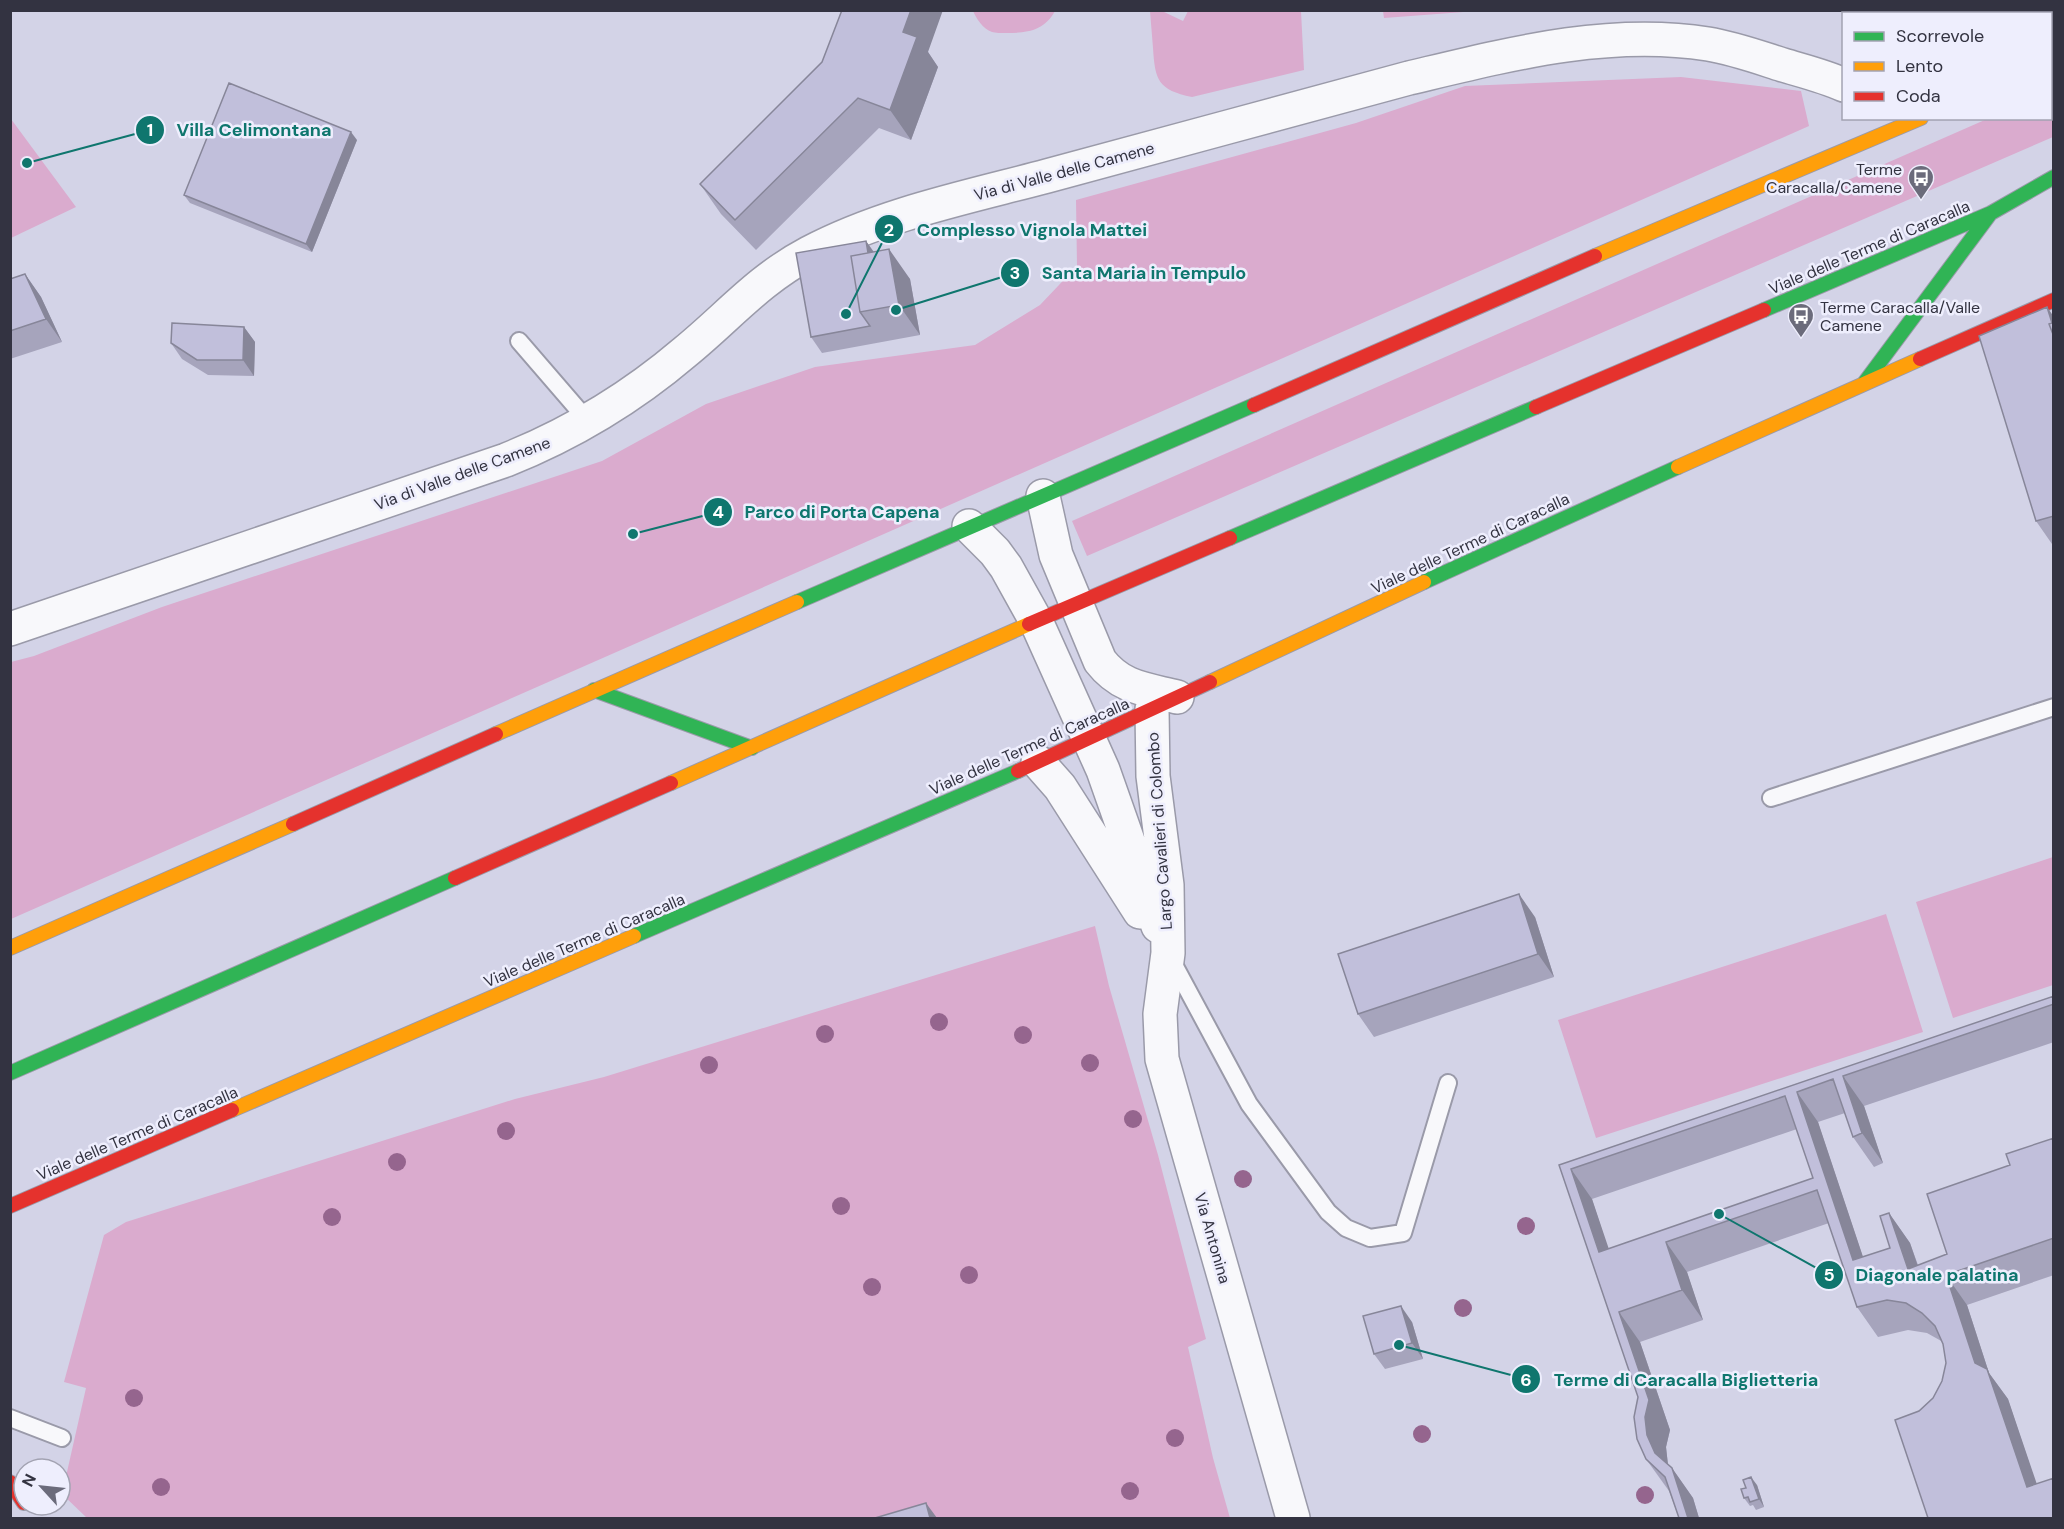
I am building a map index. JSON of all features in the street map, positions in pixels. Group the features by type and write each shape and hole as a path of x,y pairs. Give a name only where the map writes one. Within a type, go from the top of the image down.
{"main road":[{"path":"10,948 969,526 1901,122"},
{"name":"Viale delle Terme di Caracalla","path":"10,1073 752,748 1076,603 1991,213 2054,177"},
{"name":"Viale delle Terme di Caracalla","path":"1991,213 2033,204"},
{"path":"1863,385 1991,213"},
{"name":"Viale delle Terme di Caracalla","path":"10,1206 1038,762 1498,547 2054,300"},
{"path":"594,690 752,748"},
{"path":"10,1508 25,1518"}],"street":[{"name":"Via di Valle delle Camene","path":"10,630 506,460 544,444 629,395 700,340 738,303 779,271 836,240 924,209 1409,78 1557,46 1650,40 1680,41 1717,46 1842,84"},
{"path":"1042,496 1056,555 1100,661 1110,674 1164,703"},
{"name":"Largo Cavalieri di Colombo","path":"969,526 995,552 1006,567 1035,621 1113,796 1167,953"},
{"name":"Largo Cavalieri di Colombo","path":"1164,703 1153,776 1167,885 1167,953"},
{"name":"Largo Cavalieri di Colombo","path":"1038,762 1060,787 1167,953"},
{"name":"Via Antonina","path":"1167,953 1160,1014 1162,1059 1293,1518"}],"lane":[{"path":"519,341 588,420"},
{"path":"1771,798 2054,707"},
{"path":"1167,953 1249,1104 1328,1212 1346,1228 1370,1238 1403,1233 1448,1083"},
{"path":"10,1418 62,1438"}],"shaded area":[{"path":"1383,10 1477,11 1384,18"},
{"path":"973,11 1055,11 1051,18 1040,27 1021,32 995,33 980,23"},
{"path":"1150,11 1162,11 1183,21 1188,11 1301,11 1304,70 1192,97 1172,91 1160,82 1157,76"},
{"path":"1681,77 1801,91 1809,126 11,919 11,662 34,656 162,607 602,461 706,404 815,367 975,345 1040,305 1077,266 1076,200 1356,123 1465,86"},
{"path":"2052,90 2053,137 1087,556 1072,521 1985,120 2052,120"},
{"path":"11,119 76,207 11,238"},
{"path":"2053,857 2053,985 1953,1018 1916,902"},
{"path":"1886,914 1923,1032 1596,1138 1558,1020"},
{"path":"1095,926 1109,986 1158,1155 1206,1339 1188,1347 1213,1458 1230,1518 87,1518 72,1504 70,1457 86,1388 64,1382 104,1235 126,1222 515,1099 604,1077"}],"building":[{"path":"842,10 911,10 903,32 917,37 890,110 858,98 735,220 700,184 822,62"},
{"path":"229,83 351,132 306,244 184,195"},
{"path":"866,241 868,253 851,256 860,312 870,326 811,337 796,253"},
{"path":"889,249 899,305 860,312 851,256"},
{"path":"25,274 46,319 10,331 10,279"},
{"path":"2047,307 2052,323 2049,324 2054,337 2054,516 2036,521 1979,336"},
{"path":"2054,322 2054,337 2049,324"},
{"path":"172,323 244,327 243,360 197,360 171,343"},
{"path":"1519,894 1538,954 1358,1014 1338,954"},
{"path":"2054,996 2054,1004 1843,1076 1862,1133 1853,1137 1833,1079 1797,1092 1853,1260 1890,1248 1880,1216 1889,1213 1908,1269 1947,1254 1927,1194 2010,1165 2006,1154 2054,1138 2054,1238 1946,1275 1975,1363 1987,1369 2027,1487 2054,1478 2054,1518 1928,1518 1895,1420 1919,1411 1933,1398 1942,1381 1946,1363 1943,1344 1935,1326 1922,1313 1906,1303 1887,1300 1857,1307 1817,1190 1666,1242 1682,1290 1619,1312 1649,1400 1645,1417 1647,1435 1655,1453 1672,1468 1688,1518 1679,1518 1665,1477 1646,1459 1637,1439 1634,1417 1638,1397 1559,1165","holes":["1785,1096 1813,1178 1599,1252 1571,1169"]},
{"path":"1401,1306 1412,1343 1374,1354 1363,1316"},
{"path":"1751,1477 1759,1499 1750,1502 1748,1497 1744,1498 1741,1489 1746,1488 1743,1480"},
{"path":"926,1503 930,1518 875,1518"}],"traffic: fast":[{"path":"1764,310 1991,213 2054,177"},
{"path":"1865,382 1990,214"},
{"path":"797,602 1254,405"},
{"path":"1230,538 1536,407"},
{"path":"1424,582 1678,467"},
{"path":"594,690 752,748"},
{"path":"634,936 1018,771"},
{"path":"10,1073 455,878"}],"traffic: slow":[{"path":"1595,256 1916,120"},
{"path":"1678,467 1920,359"},
{"path":"1210,682 1424,582"},
{"path":"496,734 797,602"},
{"path":"671,783 1029,624"},
{"path":"10,948 293,824"},
{"path":"232,1110 634,936"}],"traffic: jam":[{"path":"1254,405 1595,256"},
{"path":"1920,359 2054,300"},
{"path":"1536,407 1764,310"},
{"path":"1029,624 1230,538"},
{"path":"1018,771 1210,682"},
{"path":"293,824 496,734"},
{"path":"455,878 671,783"},
{"path":"10,1206 232,1110"}],"place":[{"name":"Villa Celimontana","path":"27,163"},
{"name":"Terme Caracalla/Camene","path":"1921,201"},
{"name":"Santa Maria in Tempulo","path":"896,310"},
{"name":"Complesso Vignola Mattei","path":"846,314"},
{"name":"Terme Caracalla/Valle Camene","path":"1801,339"},
{"name":"Parco di Porta Capena","path":"633,534"},
{"name":"Diagonale palatina","path":"1719,1214"},
{"name":"Terme di Caracalla Biglietteria","path":"1399,1345"}]}
